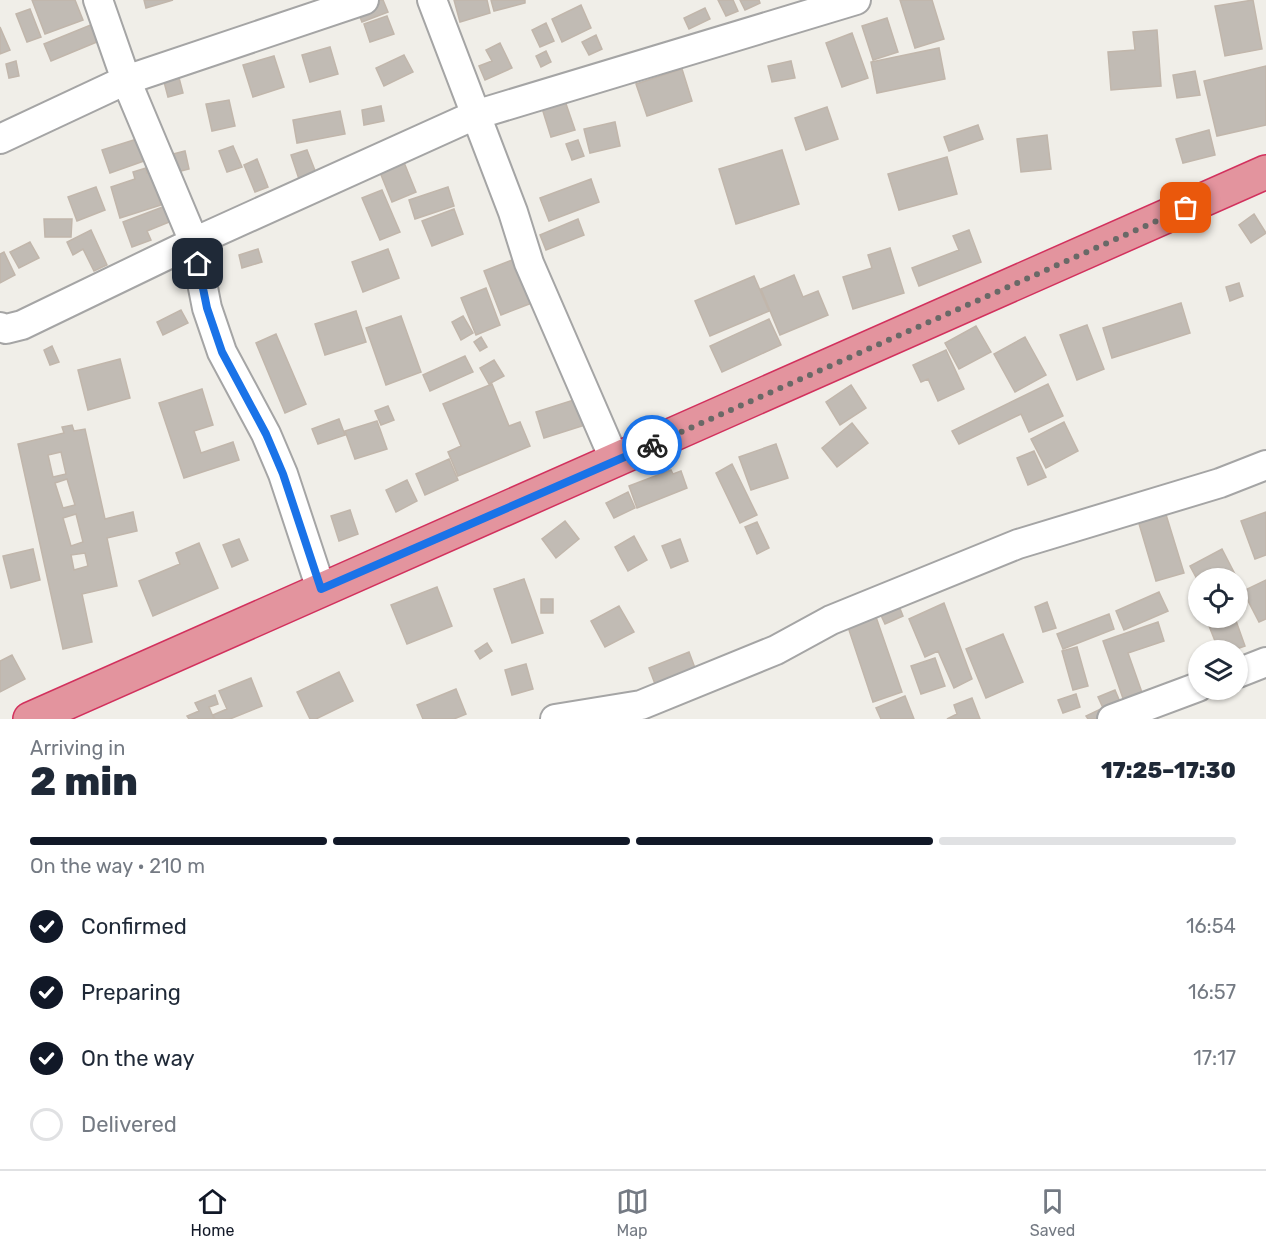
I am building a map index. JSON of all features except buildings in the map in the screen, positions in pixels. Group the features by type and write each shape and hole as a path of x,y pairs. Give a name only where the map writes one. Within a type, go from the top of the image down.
{"highway":[{"path":"30,719 1266,172"}],"street":[{"path":"98,0 126,80 194,242 207,308 222,352 266,434 283,474 321,589"},
{"path":"0,139 126,80 364,0"},
{"path":"432,0 513,212 529,263 615,461"},
{"path":"0,327 6,329 22,326 194,242 475,115 856,0"},
{"path":"555,719 641,705 776,650 831,620 1018,544 1220,483 1266,465"},
{"path":"1248,669 1266,662"},
{"path":"1112,719 1188,691"}],"way so far":[{"path":"652,445 1186,208"}],"route":[{"path":"198,264 207,308 222,352 266,434 283,474 321,589 652,445"}]}
